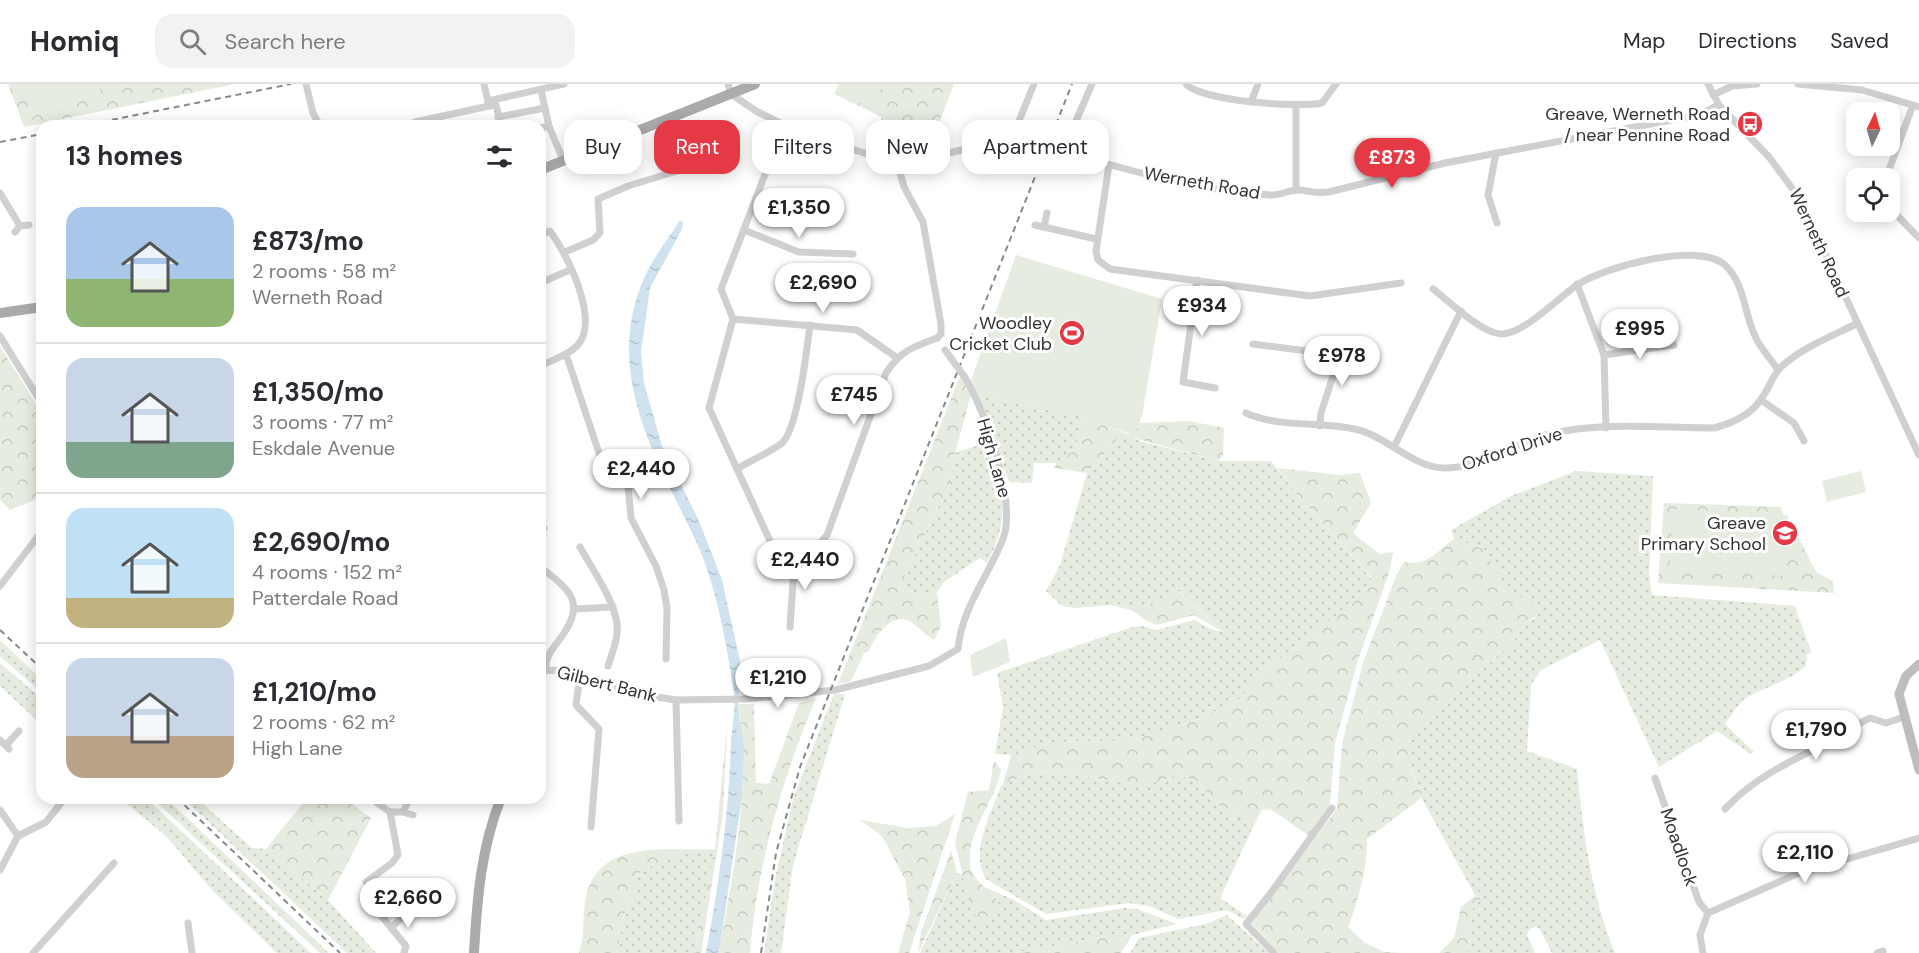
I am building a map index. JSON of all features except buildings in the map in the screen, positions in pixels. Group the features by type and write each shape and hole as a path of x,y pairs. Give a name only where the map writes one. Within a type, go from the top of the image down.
{"main road":[{"path":"546,167 729,89 755,84"},
{"path":"0,313 36,308"},
{"path":"474,953 482,858 499,804"}],"street":[{"path":"306,84 318,120"},
{"path":"484,84 488,104"},
{"path":"423,120 564,84"},
{"path":"1019,120 1034,84"},
{"path":"1076,120 1092,84"},
{"path":"1186,84 1195,90 1251,102 1296,105 1322,103 1336,84"},
{"path":"1251,102 1258,84"},
{"path":"1708,84 1719,105"},
{"path":"1713,94 1732,86 1757,84"},
{"path":"1798,84 1862,90 1916,106 1890,168"},
{"path":"729,89 756,111 774,120"},
{"path":"541,90 549,126 563,160"},
{"path":"488,104 496,105 499,120"},
{"path":"1296,105 1296,190"},
{"name":"Werneth Road","path":"1109,165 1239,192 1280,195 1296,190 1316,194 1496,153 1698,115 1719,105 1769,158 1793,188 1815,228 1856,324 1919,454"},
{"path":"498,117 545,108"},
{"path":"1496,153 1488,195 1497,223"},
{"path":"565,252 593,240 600,233 598,199 628,186 667,174"},
{"path":"765,174 721,289 733,319 709,408 771,543 784,551 795,554 805,554 819,546 827,535 886,373 896,357 905,350 937,338 941,324 923,222 904,187 900,174"},
{"path":"1107,174 1096,239 1098,260 1110,269 1310,296 1401,283"},
{"path":"0,193 20,226"},
{"path":"1044,227 1047,213"},
{"path":"1900,218 1919,238"},
{"path":"15,232 20,226 29,225"},
{"path":"1035,225 1096,239"},
{"path":"744,230 799,252 852,254"},
{"path":"546,233 550,231 565,252 587,313 583,338 566,354 546,363"},
{"path":"1433,289 1489,331 1503,334 1518,330 1577,284 1590,278 1652,259 1679,256 1713,258 1725,265 1738,283 1756,338 1779,370"},
{"path":"546,280 570,270"},
{"path":"1197,280 1183,382 1215,388"},
{"path":"1577,284 1604,355 1606,428"},
{"path":"1394,447 1461,310"},
{"path":"733,319 857,330 896,357"},
{"name":"Oxford Drive","path":"1246,413 1272,420 1361,431 1426,464 1444,469 1461,467 1549,434 1574,429 1714,428 1742,418 1761,399 1779,370 1805,350 1856,324"},
{"path":"737,468 783,442 790,429 805,368 810,326"},
{"path":"0,336 36,394"},
{"name":"High Lane","path":"746,699 835,690 929,666 958,649 960,626 1004,537 1008,518 1006,487 976,398 964,376 937,338"},
{"path":"1253,344 1339,355"},
{"path":"1320,426 1321,412 1342,345"},
{"path":"1604,355 1674,345"},
{"path":"566,354 602,462 628,486 631,518 656,566 664,590 667,609 666,659"},
{"path":"1761,399 1794,423 1804,441"},
{"path":"0,586 36,539"},
{"path":"580,547 613,608 618,633 608,666"},
{"path":"790,627 795,554"},
{"path":"546,571 564,584 572,596 575,609 572,622 550,652 546,662"},
{"path":"575,609 613,608"},
{"path":"1919,664 1906,676 1899,694 1919,770"},
{"name":"Gilbert Bank","path":"546,670 580,675 639,694 676,700 746,699"},
{"path":"580,675 576,705 599,729 591,826"},
{"path":"676,700 679,821"},
{"path":"1725,809 1745,787 1767,777 1780,765 1820,746 1842,732 1870,718 1886,723 1904,717"},
{"path":"5,745 19,731"},
{"name":"Moadlock","path":"1655,778 1699,902 1708,913"},
{"path":"0,870 18,836 46,822 60,804"},
{"path":"379,804 390,812 413,815"},
{"path":"403,812 407,804"},
{"path":"1274,953 1246,924 1332,808"},
{"path":"0,810 18,836"},
{"path":"366,882 392,863 398,855 390,812"},
{"path":"1703,953 1700,934 1708,913 1799,873 1919,838"},
{"path":"33,953 114,862"},
{"path":"391,928 412,908 415,882 432,884"},
{"path":"380,914 406,946 404,953"},
{"path":"188,923 192,953"}],"green space":[{"path":"8,84 235,84 58,120 36,120 36,125 24,127"},
{"path":"27,84 98,84 101,92 40,116"},
{"path":"839,84 954,84 940,120 881,120 882,117 834,94"},
{"path":"842,84 883,84 873,109 836,93"},
{"name":"Woodley Cricket Club","path":"1016,255 1162,299 1142,416 1134,435 1075,415 978,396 971,380"},
{"path":"0,346 36,404 36,499 10,510 0,500"},
{"path":"960,376 971,395 955,453 950,483 902,581 906,589 917,594 937,592 941,626 934,640 911,622 903,619 890,622 868,652 864,653 851,681 838,684"},
{"path":"978,396 1081,416 1076,449 1056,463 1034,463 1032,483 1009,482"},
{"path":"1081,416 1123,432 1087,473 1055,468 1056,463 1076,449"},
{"path":"1189,421 1224,428 1223,456 1218,461 1127,436 1140,423"},
{"path":"1123,432 1140,441 1218,461 1271,461 1300,498 1372,579 1352,604 1265,669 1241,698 1206,716 1161,733 1118,741 1051,742 1011,755 995,754 1003,707 997,673 1132,627 1142,626 1156,630 1194,620 1210,629 1224,632 1179,591 1141,608 1112,605 1075,608 1062,606 1046,591 1060,565 1087,473"},
{"path":"987,442 1001,489 1002,516 995,546 987,563 980,558 944,582 937,592 917,594 906,589 902,581 950,483 955,453"},
{"path":"1277,468 1341,475 1360,473 1371,503 1353,533 1379,554 1393,552 1389,573 1358,660 1335,743 1330,805 1309,836 1272,810 1262,809 1254,825 1223,810 1197,781 1178,775 1143,786 1058,772 1033,773 1003,784 1011,755 1051,742 1118,741 1161,733 1206,716 1241,698 1265,669 1352,604 1372,578 1300,498"},
{"path":"1576,471 1653,476 1649,574 1652,595 1795,606 1811,652 1807,654 1806,666 1792,676 1743,700 1725,724 1754,752 1751,754 1717,731 1659,767 1600,640 1541,670 1531,685 1527,751 1577,769 1585,839 1594,886 1615,953 1552,953 1539,928 1535,927 1530,929 1527,935 1535,953 1467,953 1473,907 1482,898 1482,890 1475,895 1421,797 1422,793 1406,752 1409,743 1459,691 1513,642 1523,624 1536,618 1504,585 1484,549 1454,539 1451,530 1511,496"},
{"path":"1861,471 1866,492 1827,502 1822,481"},
{"path":"1664,503 1781,507 1785,521 1797,534 1816,572 1833,581 1834,593 1658,583"},
{"path":"1673,509 1788,515 1785,576 1670,570"},
{"path":"1454,539 1484,549 1504,585 1543,612 1523,624 1513,642 1459,691 1409,743 1409,763 1422,793 1420,799 1367,839 1362,884 1348,927 1365,943 1384,952 1405,953 1279,953 1251,923 1337,809 1342,744 1363,663 1396,576 1404,562 1425,560"},
{"path":"1178,591 1225,633 1194,615 1157,625 1133,611 1112,605 1141,608"},
{"path":"1006,638 1010,662 973,677 970,655"},
{"path":"0,640 36,674 36,688 0,656"},
{"path":"0,663 36,694 36,719 0,686"},
{"path":"834,694 845,694 793,865 781,953 764,953 775,879 793,799"},
{"path":"816,698 792,760 773,823 758,887 750,953 719,953 735,860 742,797 742,735 738,704 754,704 756,783 769,784 799,703"},
{"path":"727,727 723,813 701,953 695,953 714,849"},
{"path":"994,761 1001,770 973,839 970,864 975,877 995,897 1001,909 984,922 978,922 969,902 955,843 968,792 989,790"},
{"path":"1058,772 1143,786 1178,775 1197,781 1223,810 1254,825 1220,898 1247,916 1244,919 1227,910 1178,919 1152,907 1129,903 1046,914 986,879 981,868 981,844 1002,784 1033,773"},
{"path":"127,804 152,804 311,953 277,953 212,890 167,837"},
{"path":"159,804 172,804 329,953 320,953"},
{"path":"189,804 203,804 252,848 266,849 328,900 376,953 347,953"},
{"path":"302,804 352,804 371,818 328,900 266,849"},
{"path":"955,814 909,953 898,953 910,912 905,879 882,836 860,820 908,828 936,826"},
{"path":"714,849 667,858 634,876 634,896 624,914 617,953 579,953 588,889 597,873 609,862 642,851"},
{"path":"715,849 695,953 617,953 624,914 634,896 633,877 665,858"},
{"path":"951,851 957,873 918,953 921,932"},
{"path":"957,873 962,874 965,880 999,900 984,887 1014,900 1046,920 1125,908 1137,909 1177,924 1132,935 1118,934 1014,953 920,953"},
{"path":"1483,889 1482,898 1473,907 1467,953 1439,953 1454,938 1461,907"},
{"path":"1227,915 1269,953 1130,953 1139,938 1206,924"},
{"path":"1118,934 1132,935 1121,953 1014,953"}],"water":[{"path":"680,220 683,222 682,229 650,288 641,352 644,383 662,446 699,521 722,580 740,661 738,706 744,747 742,797 719,953 706,953 726,822 734,692 715,595 703,557 650,445 639,413 632,380 629,347 633,313 644,278"}],"railway":[{"path":"111,120 291,84"},
{"path":"761,953 776,853 800,767 1072,84"},
{"path":"0,142 36,135"},
{"path":"0,630 36,663"},
{"path":"183,804 340,953"}],"place":[{"name":"Greave, Werneth Road / near Pennine Road","path":"1750,124"},
{"name":"Woodley Cricket Club","path":"1072,333"},
{"name":"Greave Primary School","path":"1785,533"}]}
